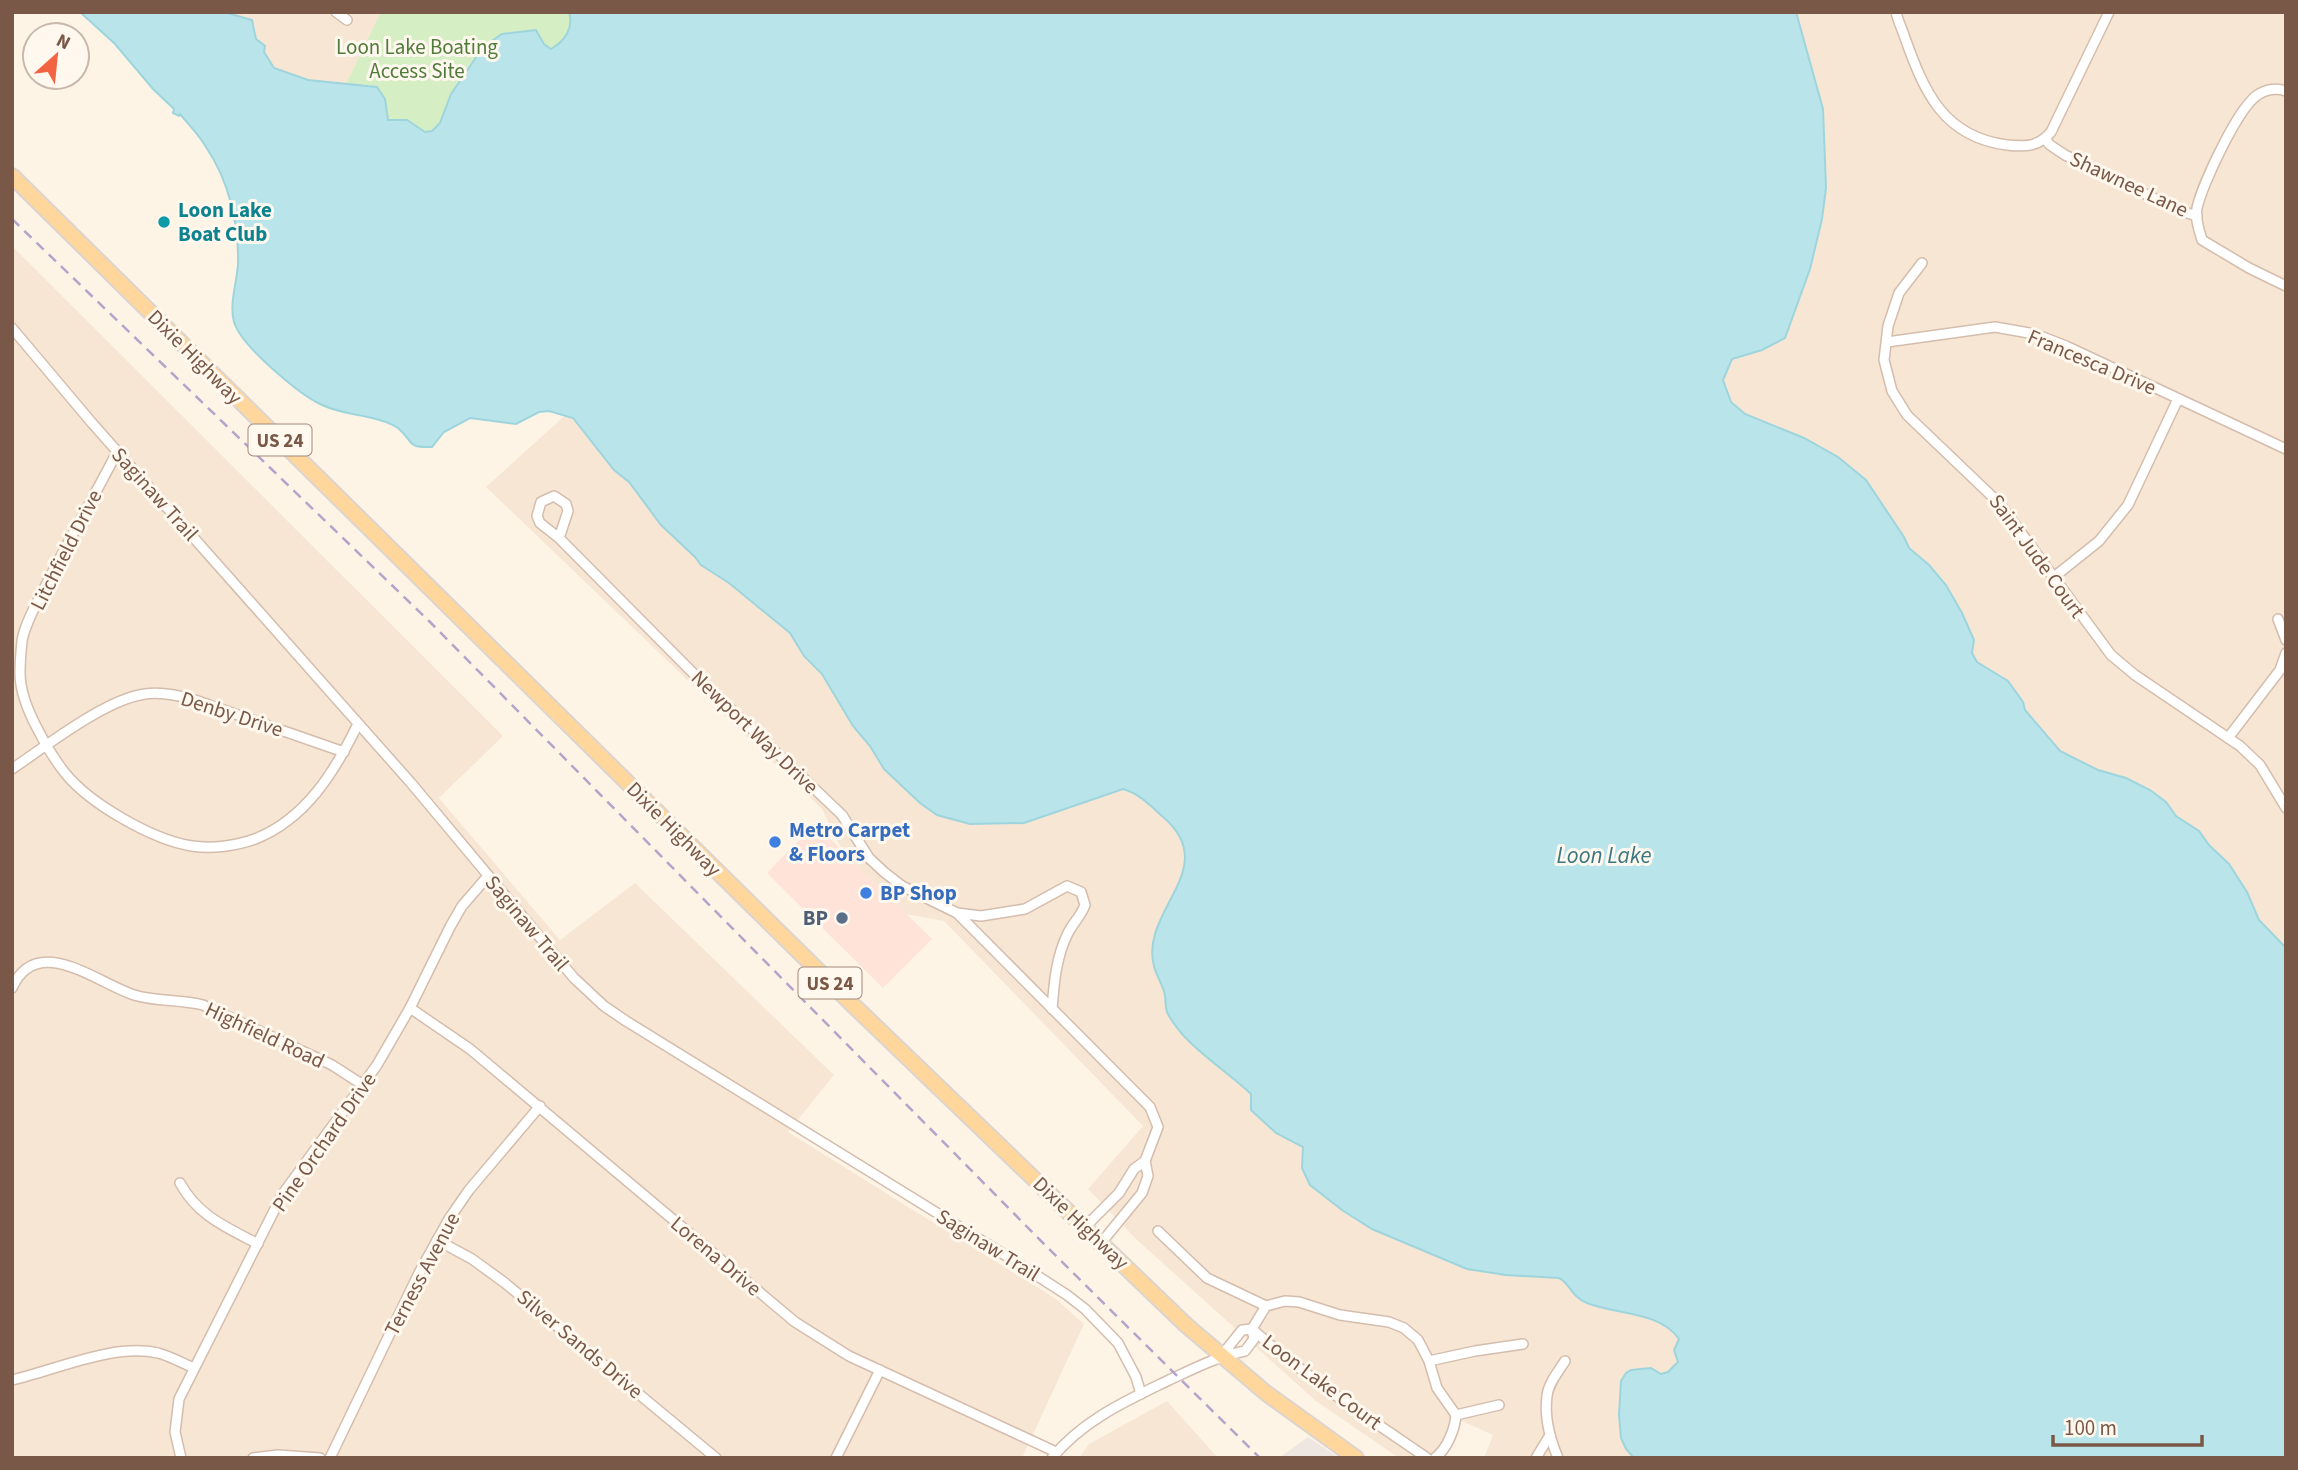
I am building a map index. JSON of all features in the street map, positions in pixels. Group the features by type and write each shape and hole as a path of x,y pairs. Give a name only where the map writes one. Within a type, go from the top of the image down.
{"main road":[{"name":"Dixie Highway","path":"12,176 853,1005 1186,1325 1266,1393 1356,1458"}],"street":[{"path":"336,12 347,20"},
{"name":"Shawnee Lane","path":"1896,12 1924,85 1937,109 1961,129 2002,145 2031,146 2045,139 2065,155 2178,210 2197,216 2202,240 2286,286"},
{"path":"2045,139 2056,125 2109,12"},
{"path":"2197,216 2201,197 2215,162 2243,112 2258,94 2271,89 2286,90"},
{"name":"Saint Jude Court","path":"1922,263 1899,293 1888,326 1884,360 1892,391 1907,415 1990,492 2111,655 2135,676 2228,738 2260,765 2286,808"},
{"name":"Francesca Drive","path":"1886,342 1995,327 2035,334 2286,449"},
{"name":"Saginaw Trail","path":"12,328 117,452 358,724 574,978 604,1006 997,1250 1085,1309 1118,1343 1135,1375 1141,1394"},
{"path":"2054,577 2099,541 2128,505 2178,399"},
{"name":"Litchfield Drive","path":"117,452 61,556 23,639 20,675 27,708 46,746 66,774 96,801 120,817 191,846 214,847 255,839 283,825 331,776 358,724"},
{"name":"Newport Way Drive","path":"559,538 568,511 566,504 554,496 541,502 537,516 540,523 559,538 690,670 842,815 869,858 902,886 957,914 1150,1107 1158,1128 1145,1161 1134,1169 1119,1193 1085,1227"},
{"path":"2278,619 2286,640"},
{"path":"2228,738 2280,670 2286,653"},
{"name":"Denby Drive","path":"12,769 85,719 142,694 162,693 200,702 344,752"},
{"name":"Pine Orchard Drive","path":"181,1458 175,1432 179,1399 282,1195 377,1065 410,1008 462,906 488,876"},
{"name":"Newport Way Drive","path":"957,914 981,916 1025,909 1067,886 1081,892 1085,905 1061,948 1055,970 1052,1009"},
{"name":"Highfield Road","path":"12,988 26,968 42,962 67,965 132,994 150,999 187,1000 203,1005 332,1065 363,1085"},
{"name":"Lorena Drive","path":"410,1008 470,1049 795,1322 849,1356 1054,1455"},
{"name":"Terness Avenue","path":"330,1458 437,1240 469,1190 540,1107"},
{"name":"Newport Way Drive","path":"1101,1243 1142,1193 1148,1176 1145,1161"},
{"path":"180,1183 194,1205 205,1214 258,1244"},
{"path":"1158,1231 1206,1278 1266,1306 1284,1301 1299,1302 1340,1315 1389,1322 1404,1328 1418,1340 1429,1361 1437,1388 1456,1415 1453,1430 1442,1452 1435,1458"},
{"name":"Silver Sands Drive","path":"437,1240 472,1259 505,1283 716,1458"},
{"path":"1054,1455 1063,1444 1099,1416 1222,1355 1245,1350 1254,1339 1252,1329 1266,1306"},
{"path":"1222,1355 1242,1330 1252,1329"},
{"name":"Loon Lake Court","path":"1252,1329 1342,1400 1427,1458"},
{"path":"1429,1361 1523,1344"},
{"path":"12,1380 115,1352 159,1353 194,1368"},
{"path":"1558,1458 1550,1435 1547,1396 1564,1361"},
{"path":"836,1458 880,1370"},
{"path":"1456,1415 1499,1405"},
{"path":"1536,1458 1550,1435"},
{"path":"253,1458 278,1455 320,1458"}],"shaded area":[{"path":"224,12 381,12 346,84 308,80 274,68 256,39 255,26 244,17"},
{"path":"1625,12 2286,12 2286,1233 1592,545"},
{"path":"12,246 503,736 439,798 560,940 635,883 834,1075 788,1132 1056,1299 1084,1324 1022,1458 12,1458"},
{"path":"602,382 1320,833 1687,1287 1766,1458 1484,1458 1493,1435 1462,1421 1442,1458 1399,1458 1316,1401 1137,1240 1088,1189 1143,1126 944,921 906,914 843,852 822,809 486,487"},
{"path":"815,824 932,939 883,988 767,873"},
{"path":"1167,1401 1218,1458 1079,1458 1089,1444"},
{"path":"1308,1437 1339,1458 1279,1458"}],"green space":[{"name":"Loon Lake Boating Access Site","path":"381,12 569,12 570,23 564,38 551,49 544,44 540,35 525,31 498,38 486,46 457,83 439,124 433,130 426,131 408,121 388,120 385,99 370,85 346,84"}],"water":[{"name":"Loon Lake","path":"80,12 224,12 252,20 256,39 265,46 264,52 274,68 308,80 377,87 385,99 388,120 407,120 425,132 432,131 440,123 451,94 483,47 502,34 536,30 544,44 551,49 567,34 569,12 1796,12 1823,109 1826,188 1822,219 1810,269 1785,338 1762,350 1732,359 1723,380 1731,402 1745,414 1804,438 1838,457 1866,480 1909,548 1929,565 1946,585 1974,640 1972,653 1977,662 2008,681 2023,702 2025,710 2060,751 2098,770 2126,778 2150,790 2166,802 2176,816 2199,831 2229,864 2247,892 2259,920 2286,948 2286,1458 1634,1458 1621,1438 1621,1381 1631,1370 1651,1368 1661,1374 1668,1372 1678,1362 1674,1350 1679,1339 1671,1330 1649,1318 1587,1303 1577,1297 1559,1278 1506,1275 1467,1269 1372,1229 1310,1185 1302,1168 1303,1147 1276,1133 1251,1110 1251,1094 1194,1046 1174,1024 1167,1012 1164,992 1155,970 1153,946 1158,926 1183,872 1185,854 1179,835 1162,816 1139,796 1123,789 1024,823 970,824 937,815 884,769 853,726 822,674 804,656 790,633 729,583 701,565 661,525 629,482 614,470 573,418 549,411 539,412 516,424 470,418 444,432 432,447 424,447 411,443 392,424 328,407 312,400 259,356 234,322 237,234 231,203 214,160 180,114 179,116 173,113 174,109 153,89 115,44"}],"railway":[{"path":"12,219 429,621 1046,1246 1260,1458"}],"place":[{"name":"Loon Lake Boat Club","path":"164,222"},
{"name":"Metro Carpet & Floors","path":"775,842"},
{"name":"BP Shop","path":"866,893"},
{"name":"BP","path":"842,918"}]}
